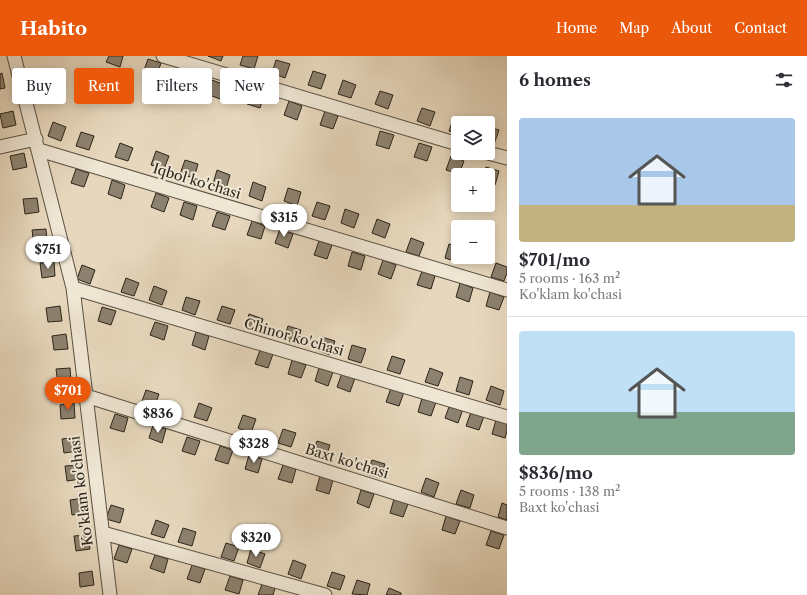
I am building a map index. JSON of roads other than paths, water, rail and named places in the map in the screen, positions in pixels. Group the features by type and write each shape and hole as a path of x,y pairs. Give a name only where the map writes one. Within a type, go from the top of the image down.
{"street":[{"name":"Ko'klam ko'chasi","path":"14,56 38,145 73,288 110,595"},
{"path":"163,56 451,142"},
{"path":"0,147 38,145"},
{"name":"Iqbol ko'chasi","path":"38,145 507,290"},
{"path":"495,155 507,158"},
{"name":"Chinor ko'chasi","path":"73,288 507,417"},
{"name":"Baxt ko'chasi","path":"86,396 507,528"},
{"path":"103,534 324,595"}]}
